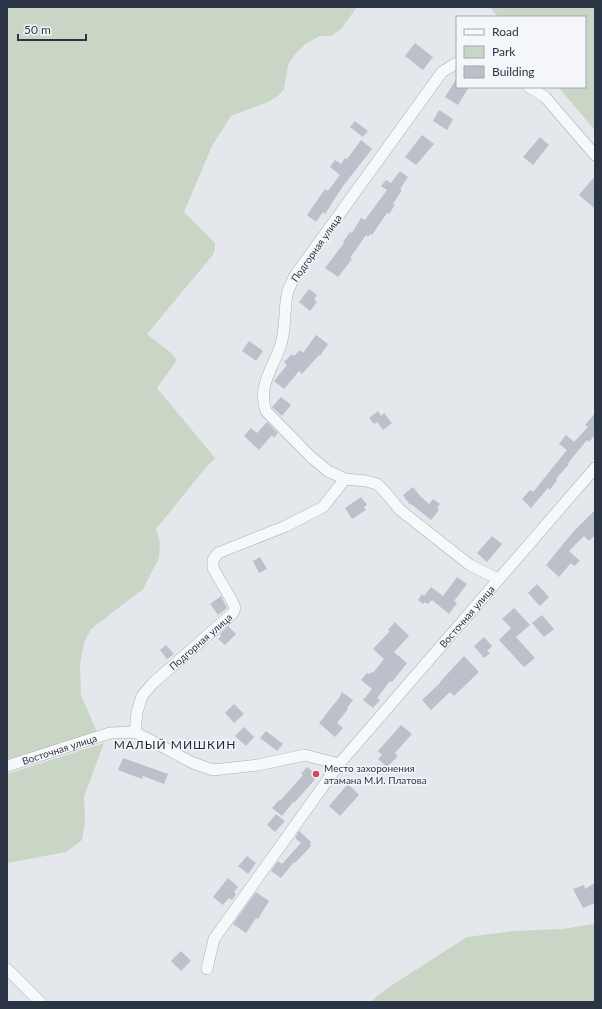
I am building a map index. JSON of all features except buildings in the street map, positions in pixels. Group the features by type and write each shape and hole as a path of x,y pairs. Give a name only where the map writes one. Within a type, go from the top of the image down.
{"street":[{"name":"Подгорная улица","path":"456,64 442,72 294,278 287,293 281,344 271,366 263,392 263,402 266,411 311,457 328,471 345,479 366,481 377,484 400,510 470,565 498,579"},
{"path":"531,88 545,97 595,155"},
{"name":"Восточная улица","path":"207,969 214,939 339,764 595,468"},
{"name":"Подгорная улица","path":"135,732 137,712 142,696 233,613 235,608 233,602 213,568 214,560 218,553 286,526 323,507 345,479"},
{"name":"Восточная улица","path":"7,766 110,733 135,732 193,762 213,770 258,766 305,755 339,764"},
{"path":"7,969 40,1002"}],"green space":[{"path":"7,7 357,7 341,29 331,36 320,36 305,44 295,54 288,65 284,89 278,96 268,102 231,116 212,146 184,212 215,243 215,250 212,256 147,334 170,352 177,360 157,388 215,458 156,529 160,542 159,558 143,589 91,629 84,643 80,664 81,695 97,732 7,762"},
{"path":"490,7 595,7 595,130 559,88 586,88 586,16 497,16"},
{"path":"104,743 84,797 85,822 82,840 66,852 7,863 7,774"},
{"path":"595,924 595,1002 370,1002 386,989 467,937 513,931 562,929"}],"place":[{"name":"Место захоронения атамана М.И. Платова","path":"316,774"}],"district":[{"name":"МАЛЫЙ МИШКИН","path":"175,745"}]}
